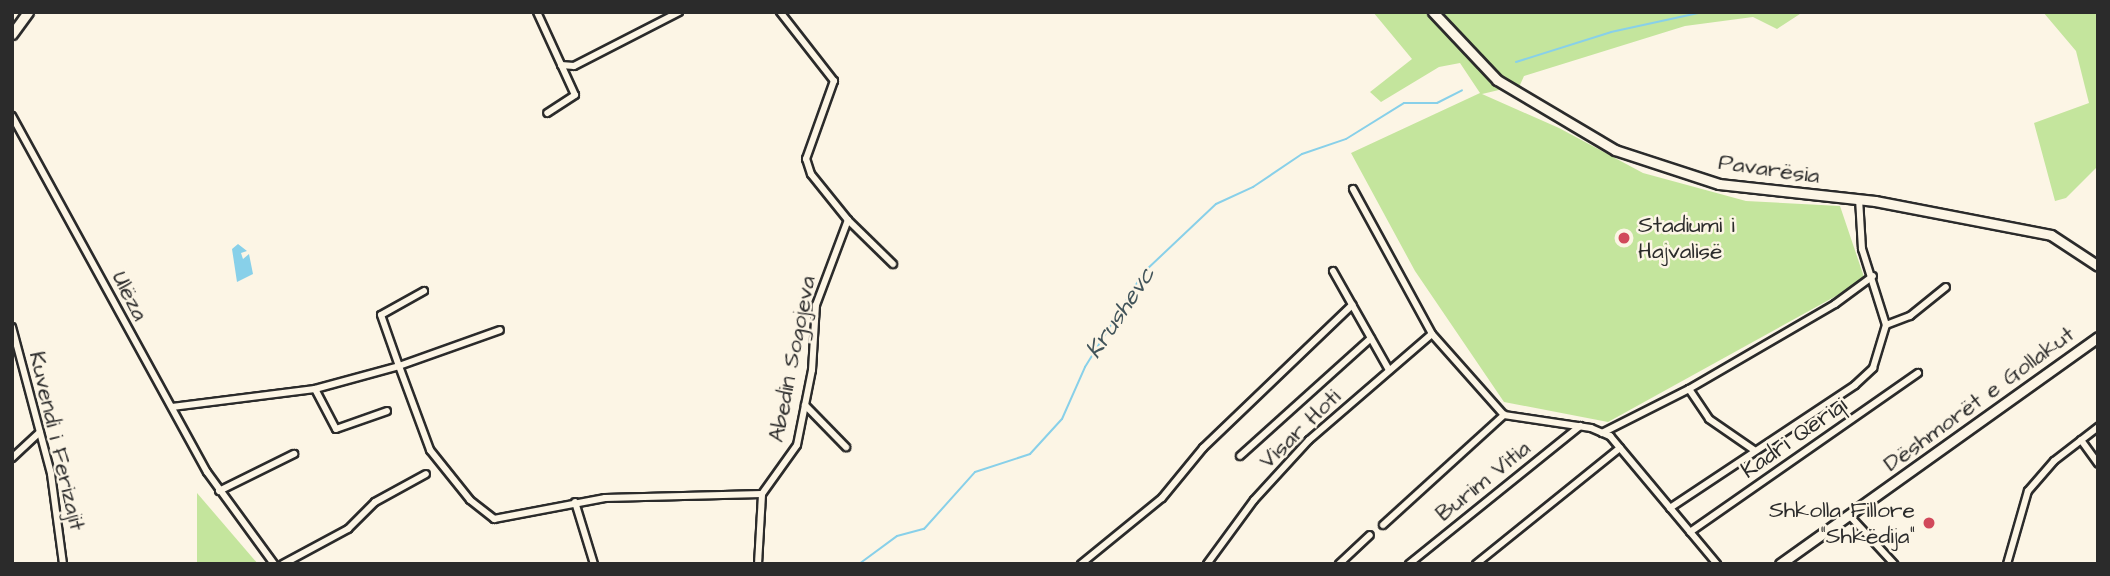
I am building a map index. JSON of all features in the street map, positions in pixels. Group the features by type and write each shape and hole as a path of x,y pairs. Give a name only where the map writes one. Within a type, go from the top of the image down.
{"street":[{"path":"12,34 28,12"},
{"path":"537,12 575,95 547,113"},
{"path":"561,65 574,66 678,12"},
{"path":"780,12 834,81 806,159 811,174 848,219 893,264"},
{"name":"Pavarësia","path":"1433,12 1497,80 1615,150 1718,184 1859,199 2051,235 2098,266"},
{"name":"Ulëza","path":"12,116 219,491 274,564"},
{"path":"1353,189 1432,334 1503,415 1580,426 1602,433 1620,448 1717,564"},
{"path":"1670,508 1855,385 1873,368 1886,325 1873,276 1862,249 1859,199"},
{"name":"Abedin Sogojeva","path":"762,494 794,451 814,355 816,305 848,219"},
{"path":"1333,271 1389,370"},
{"path":"1602,433 1689,389 1835,304 1873,276"},
{"path":"1886,325 1909,316 1946,288"},
{"path":"424,291 381,315 430,450 488,516 506,520 575,502 674,493 762,494 758,564"},
{"path":"1081,564 1162,498 1203,449 1352,305"},
{"name":"Kuvendi i Ferizajit","path":"12,327 55,496 63,564"},
{"path":"172,407 315,389 399,366 500,330"},
{"name":"Visar Hoti","path":"1207,564 1254,500 1310,440 1432,334"},
{"name":"Dëshmorët e Gollakut","path":"1780,564 2098,337"},
{"path":"1240,456 1370,338"},
{"name":"Kadri Qeriqi","path":"1690,532 1918,373"},
{"path":"315,389 336,429 387,411"},
{"path":"1689,389 1709,419 1754,450"},
{"path":"804,405 846,447"},
{"path":"1383,525 1503,415"},
{"name":"Burim Vitia","path":"1409,564 1580,426"},
{"path":"2007,564 2028,491 2098,427"},
{"path":"12,458 40,432"},
{"path":"2081,440 2098,463"},
{"path":"1476,564 1620,448"},
{"path":"219,491 294,454"},
{"path":"283,564 348,529 375,502 426,474"},
{"path":"575,502 594,564"},
{"path":"1849,515 1894,564"},
{"path":"1339,564 1370,535"}],"green space":[{"name":"Stadiumi i Hajvalisë","path":"1373,12 1803,12 1777,29 1753,17 1685,26 1524,76 1520,85 1482,94 1559,128 1643,173 1746,201 1840,206 1865,280 1608,422 1504,402 1415,271 1351,153 1480,93 1460,63 1439,67 1381,102 1370,92 1412,59"},
{"path":"2043,12 2098,12 2098,166 2066,198 2055,201 2034,123 2089,103 2076,51"},
{"path":"197,493 258,564 197,564"}],"water":[{"path":"238,244 247,251 241,253 243,259 249,254 253,274 237,282 232,249"}],"waterway":[{"name":"Krushevc","path":"1516,62 1611,32 1703,12"},
{"name":"Krushevc","path":"859,564 897,536 924,529 975,472 1030,454 1062,419 1085,367 1144,272 1216,204 1253,187 1302,154 1346,139 1404,103 1437,103 1462,90"}],"place":[{"name":"Stadiumi i Hajvalisë","path":"1624,238"},
{"name":"Shkolla Fillore \"Shkëdija\"","path":"1929,523"}]}
